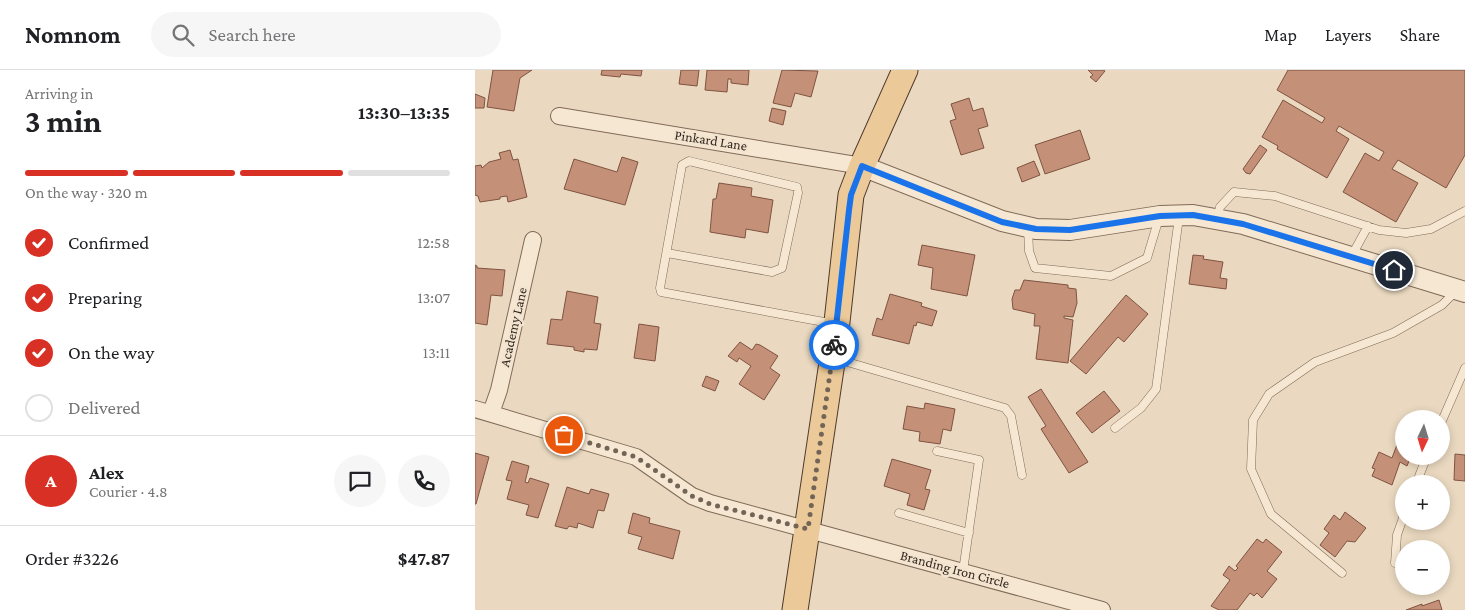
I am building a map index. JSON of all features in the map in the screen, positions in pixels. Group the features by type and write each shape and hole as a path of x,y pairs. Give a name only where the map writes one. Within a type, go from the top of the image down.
{"main road":[{"path":"795,610 833,357 851,195 905,70"}],"street":[{"name":"Pinkard Lane","path":"559,116 862,166"},
{"path":"862,166 1002,222 1027,227 1070,230 1169,216 1217,219 1243,224 1461,291"},
{"name":"Academy Lane","path":"491,413 499,390 533,240"},
{"name":"Branding Iron Circle","path":"475,409 636,457 692,496 710,504 1102,610"}],"lane":[{"path":"667,252 771,272 778,271 782,268 798,193 797,187 689,161 685,162 667,252 661,288 663,293 837,325"},
{"path":"1217,219 1220,207 1234,192 1275,196 1367,226 1406,233 1431,230 1465,211"},
{"path":"1027,227 1029,251 1035,268 1111,276 1147,258 1169,216"},
{"path":"1115,428 1141,408 1156,389 1169,216"},
{"path":"1351,257 1367,226"},
{"path":"1342,573 1271,514 1251,469 1253,420 1269,394 1315,362 1393,333 1442,305 1461,291"},
{"path":"833,357 1005,408 1011,416 1022,475"},
{"path":"1447,410 1465,368"},
{"path":"937,450 979,460 963,571"},
{"path":"899,513 969,533"}],"building":[{"path":"493,70 532,70 520,78 514,111 487,107"},
{"path":"602,70 642,70 641,76 621,74 620,77 601,75"},
{"path":"681,70 699,70 697,86 679,84"},
{"path":"707,70 749,70 748,85 731,83 731,79 728,79 727,92 705,90"},
{"path":"782,70 818,71 811,97 795,93 791,107 773,103"},
{"path":"1088,70 1105,71 1096,82 1090,77 1093,75"},
{"path":"1288,70 1465,70 1465,155 1446,188 1398,160 1392,169 1418,183 1396,222 1343,192 1365,153 1379,161 1384,152 1339,126 1336,131 1349,139 1327,178 1277,149 1278,146 1262,137 1283,100 1322,123 1325,118 1277,90"},
{"path":"475,94 485,98 484,108 475,108"},
{"path":"969,98 973,111 983,108 988,126 978,129 984,148 961,155 950,121 956,119 951,104"},
{"path":"772,108 786,111 783,125 769,121"},
{"path":"1080,130 1090,159 1045,174 1035,145"},
{"path":"1260,145 1267,150 1250,174 1246,173 1243,169"},
{"path":"510,150 513,160 518,159 527,197 508,202 507,196 480,202 478,196 475,195 475,166 481,165 482,168 489,162 501,159 499,153"},
{"path":"622,157 638,162 625,205 564,189 574,159 617,172"},
{"path":"1034,161 1040,175 1022,182 1017,168"},
{"path":"719,183 752,188 751,196 773,200 768,233 746,229 745,238 710,232 713,199 716,199"},
{"path":"922,245 975,255 967,296 931,289 933,268 918,265"},
{"path":"1193,255 1204,256 1203,259 1223,262 1220,278 1227,279 1226,289 1189,284"},
{"path":"475,265 477,268 505,270 502,296 491,295 487,325 475,323"},
{"path":"1024,280 1068,285 1068,288 1076,289 1077,303 1073,317 1064,316 1064,318 1073,320 1068,363 1036,359 1040,326 1034,326 1035,314 1013,309 1012,299 1015,290 1020,290"},
{"path":"567,291 598,297 594,323 601,324 597,350 584,349 584,352 574,350 574,347 547,344 551,319 562,320"},
{"path":"890,294 922,303 921,306 937,311 932,326 917,322 916,326 914,325 909,344 872,335 877,318 882,320"},
{"path":"1126,295 1148,314 1124,342 1118,337 1086,374 1070,361"},
{"path":"639,324 659,327 655,361 634,358"},
{"path":"740,342 752,350 756,344 760,345 778,356 770,368 780,375 764,400 739,384 751,366 739,358 737,362 728,356"},
{"path":"706,376 719,381 715,391 702,386"},
{"path":"1041,389 1088,462 1069,473 1041,429 1046,426 1028,397"},
{"path":"1104,391 1120,411 1092,433 1076,413"},
{"path":"925,403 955,409 951,431 943,429 940,444 919,441 920,432 903,429 907,406 924,409"},
{"path":"1395,450 1395,465 1399,465 1392,485 1372,476 1375,469 1372,468 1379,452 1392,458"},
{"path":"475,453 489,457 476,504 475,504"},
{"path":"1455,454 1465,455 1465,481 1454,480"},
{"path":"892,459 931,470 925,489 930,490 924,510 907,505 910,494 884,486"},
{"path":"512,461 529,466 525,482 528,483 530,478 549,484 538,518 526,515 529,505 507,499 512,481 506,480"},
{"path":"567,487 589,494 591,489 609,494 604,511 598,510 593,528 578,523 577,528 569,526 567,529 555,526"},
{"path":"1345,512 1366,528 1355,542 1347,541 1335,557 1320,545 1329,533 1324,529 1334,515 1340,520"},
{"path":"633,513 650,518 649,523 680,531 673,559 638,549 642,537 628,533"},
{"path":"1257,539 1263,543 1266,539 1282,552 1267,571 1277,579 1262,598 1257,593 1254,596 1250,593 1237,610 1219,610 1211,606 1230,580 1223,575 1229,566 1235,571 1238,568 1236,566"},
{"path":"1439,600 1442,610 1406,610 1422,604 1422,606"}],"way so far":[{"path":"564,435 636,457 692,496 710,504 808,529 834,345"}],"route":[{"path":"834,345 851,195 862,166 1002,222 1036,229 1070,230 1160,216 1193,215 1243,224 1394,270"}]}
